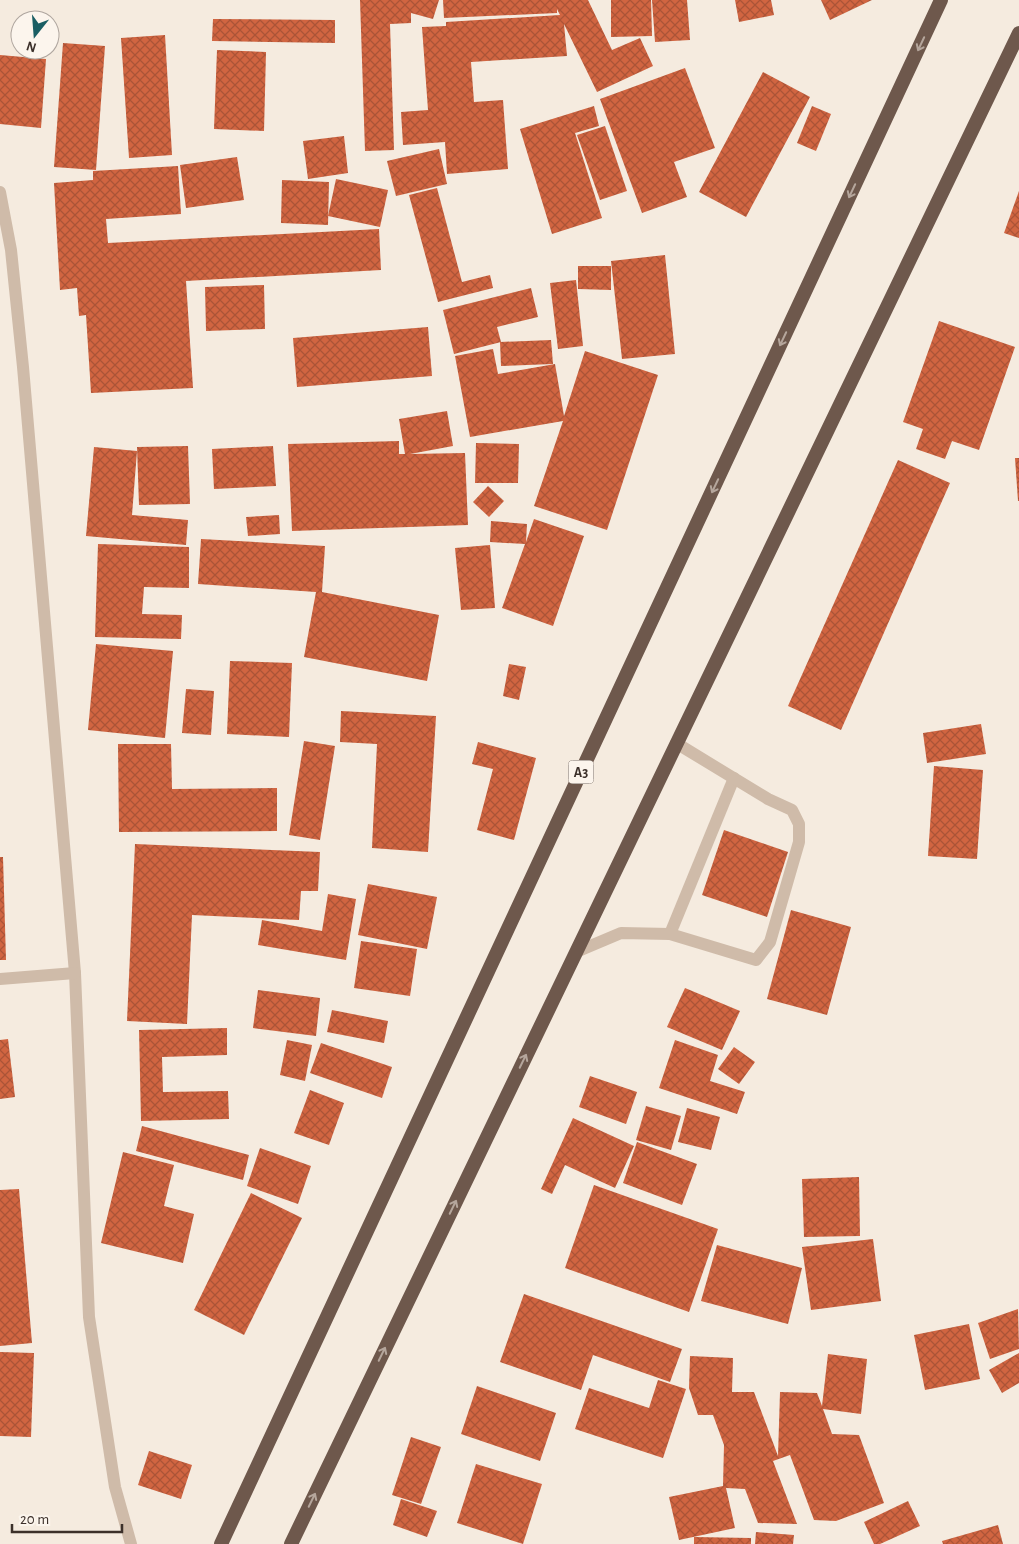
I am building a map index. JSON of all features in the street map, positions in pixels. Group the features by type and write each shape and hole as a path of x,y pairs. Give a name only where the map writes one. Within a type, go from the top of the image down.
{"highway":[{"name":"A3","path":"221,1544 942,0"},
{"path":"290,1544 1019,33"}],"street":[{"path":"0,192 11,250 23,366 75,973 89,1317 115,1487 131,1544"},
{"path":"576,952 621,933 670,934 756,960 770,942 800,842 799,824 792,810 768,799 676,743"},
{"path":"670,934 734,778"},
{"path":"0,979 75,973"}],"building":[{"path":"360,0 439,0 433,19 411,13 411,23 390,24 394,150 365,151"},
{"path":"443,0 588,0 612,50 640,38 653,66 597,92 564,24 567,56 471,62 474,102 503,100 508,169 447,174 445,142 403,145 401,112 428,110 422,27 446,26 446,22 560,15 557,9 557,13 444,18"},
{"path":"611,0 651,0 652,36 611,37"},
{"path":"652,0 687,0 690,40 655,42"},
{"path":"735,0 771,0 774,15 739,22"},
{"path":"821,0 872,0 830,20"},
{"path":"213,19 335,20 335,43 212,41"},
{"path":"165,35 172,155 129,158 121,38"},
{"path":"63,43 105,46 96,170 54,167"},
{"path":"217,50 266,52 264,131 214,129"},
{"path":"0,55 10,56 10,60 46,60 41,128 0,124"},
{"path":"685,68 715,148 674,162 687,197 642,213 600,99"},
{"path":"763,72 810,97 746,217 699,192"},
{"path":"594,106 599,126 575,133 602,218 552,234 520,129"},
{"path":"812,106 831,114 816,151 797,143"},
{"path":"605,126 627,191 600,200 577,135"},
{"path":"344,136 348,173 308,179 303,141"},
{"path":"439,149 447,184 396,196 387,161"},
{"path":"237,157 244,200 186,208 180,165"},
{"path":"178,166 181,214 106,219 108,243 379,229 381,270 186,281 193,388 91,393 86,315 79,316 77,288 60,290 54,183 93,180 93,171"},
{"path":"336,179 388,190 380,227 328,216"},
{"path":"282,180 329,182 328,225 281,223"},
{"path":"437,188 462,282 490,275 493,288 438,302 409,195"},
{"path":"1019,191 1019,238 1004,233"},
{"path":"665,255 675,354 622,359 611,261"},
{"path":"578,266 611,266 611,290 578,289"},
{"path":"576,280 583,346 558,349 550,283"},
{"path":"264,285 265,329 206,331 205,287"},
{"path":"531,288 538,317 497,327 501,342 454,354 443,310"},
{"path":"939,321 1015,347 979,450 952,441 945,459 916,449 923,429 903,422"},
{"path":"428,327 432,376 297,387 293,338"},
{"path":"551,340 553,364 501,366 500,342"},
{"path":"493,349 498,374 555,364 564,416 585,351 658,375 607,530 534,506 563,421 470,437 455,356"},
{"path":"447,411 453,446 410,454 465,453 468,525 292,531 288,444 399,441 399,454 405,454 399,419"},
{"path":"476,443 519,444 518,483 475,483"},
{"path":"188,446 190,504 139,505 137,447"},
{"path":"273,446 276,486 214,489 212,449"},
{"path":"94,447 137,451 132,515 188,520 186,545 86,536"},
{"path":"1015,458 1019,458 1019,501 1018,501"},
{"path":"898,460 950,483 841,730 788,706"},
{"path":"488,486 504,501 489,517 473,502"},
{"path":"279,515 280,534 248,536 246,517"},
{"path":"534,519 584,536 553,626 502,608 525,544 490,542 491,521 527,524 526,542"},
{"path":"201,539 325,546 322,592 439,615 427,681 304,657 316,592 198,584"},
{"path":"98,544 189,547 189,588 144,587 142,614 182,615 181,639 95,637"},
{"path":"490,545 495,608 461,610 455,548"},
{"path":"96,644 173,651 165,738 88,730"},
{"path":"230,661 292,663 289,737 227,734"},
{"path":"509,664 526,667 519,700 503,696"},
{"path":"186,689 214,691 211,735 182,733"},
{"path":"341,711 436,716 428,852 372,848 377,744 340,742"},
{"path":"981,724 986,754 927,763 923,733"},
{"path":"304,741 335,746 320,840 289,835"},
{"path":"478,742 536,758 514,840 477,830 493,769 472,764"},
{"path":"118,744 171,744 172,789 277,788 277,831 119,832"},
{"path":"934,766 983,770 977,859 928,856"},
{"path":"724,830 788,852 767,917 702,895"},
{"path":"135,844 320,852 318,891 301,891 299,920 192,915 187,1024 127,1021"},
{"path":"0,857 3,857 6,960 0,960"},
{"path":"368,884 437,897 427,949 358,935"},
{"path":"328,894 356,899 346,960 258,945 262,920 322,931"},
{"path":"791,910 851,927 827,1015 767,999"},
{"path":"361,941 417,949 410,996 354,988"},
{"path":"685,988 740,1011 722,1050 667,1027"},
{"path":"258,990 320,998 316,1036 253,1028"},
{"path":"332,1010 388,1021 384,1043 327,1032"},
{"path":"227,1028 227,1055 162,1057 163,1092 228,1091 229,1119 141,1121 139,1030"},
{"path":"8,1039 15,1097 0,1099 0,1040"},
{"path":"287,1040 312,1045 305,1081 280,1075"},
{"path":"675,1040 718,1055 710,1081 745,1092 737,1114 659,1088"},
{"path":"321,1043 392,1067 382,1098 310,1073"},
{"path":"734,1047 755,1062 739,1084 718,1069"},
{"path":"590,1076 637,1092 626,1124 579,1107"},
{"path":"310,1090 344,1103 329,1145 294,1133"},
{"path":"646,1106 681,1116 671,1150 636,1140"},
{"path":"687,1108 720,1117 711,1150 678,1142"},
{"path":"573,1118 634,1146 615,1188 565,1165 552,1194 541,1189"},
{"path":"142,1126 249,1155 243,1180 136,1151"},
{"path":"637,1142 697,1164 682,1205 623,1183"},
{"path":"260,1148 311,1166 298,1204 247,1186"},
{"path":"123,1152 174,1165 164,1206 194,1214 183,1263 101,1243"},
{"path":"859,1177 860,1236 804,1237 802,1179"},
{"path":"594,1185 718,1229 689,1312 565,1268"},
{"path":"19,1189 32,1343 0,1346 0,1190"},
{"path":"251,1193 302,1218 244,1335 194,1310"},
{"path":"873,1239 881,1301 811,1310 802,1247"},
{"path":"717,1245 802,1268 788,1324 701,1301"},
{"path":"524,1294 682,1349 670,1382 593,1355 581,1390 500,1362"},
{"path":"1018,1309 1019,1349 990,1359 978,1323"},
{"path":"969,1324 980,1379 925,1390 914,1335"},
{"path":"0,1352 34,1353 31,1437 0,1436"},
{"path":"1019,1353 1019,1383 1002,1393 989,1370"},
{"path":"828,1354 867,1359 861,1414 823,1409 832,1434 859,1435 884,1503 836,1521 814,1520 790,1455 773,1461 797,1524 758,1523 745,1489 726,1488 735,1528 679,1540 669,1497 723,1486 724,1445 713,1415 698,1415 689,1388 690,1356 733,1358 732,1392 754,1392 778,1456 780,1392 817,1393 822,1406"},
{"path":"658,1380 686,1389 663,1458 575,1429 589,1388 649,1408"},
{"path":"477,1386 556,1413 540,1461 461,1434"},
{"path":"411,1437 441,1447 421,1504 392,1495"},
{"path":"149,1451 192,1465 181,1499 138,1485"},
{"path":"476,1464 542,1484 523,1544 457,1523"},
{"path":"401,1499 437,1511 427,1537 393,1525"},
{"path":"908,1501 920,1526 880,1544 874,1544 864,1522"},
{"path":"998,1525 1003,1544 943,1544 942,1541"},
{"path":"756,1532 794,1535 793,1544 755,1544"},
{"path":"694,1537 751,1538 751,1544 694,1544"}]}
